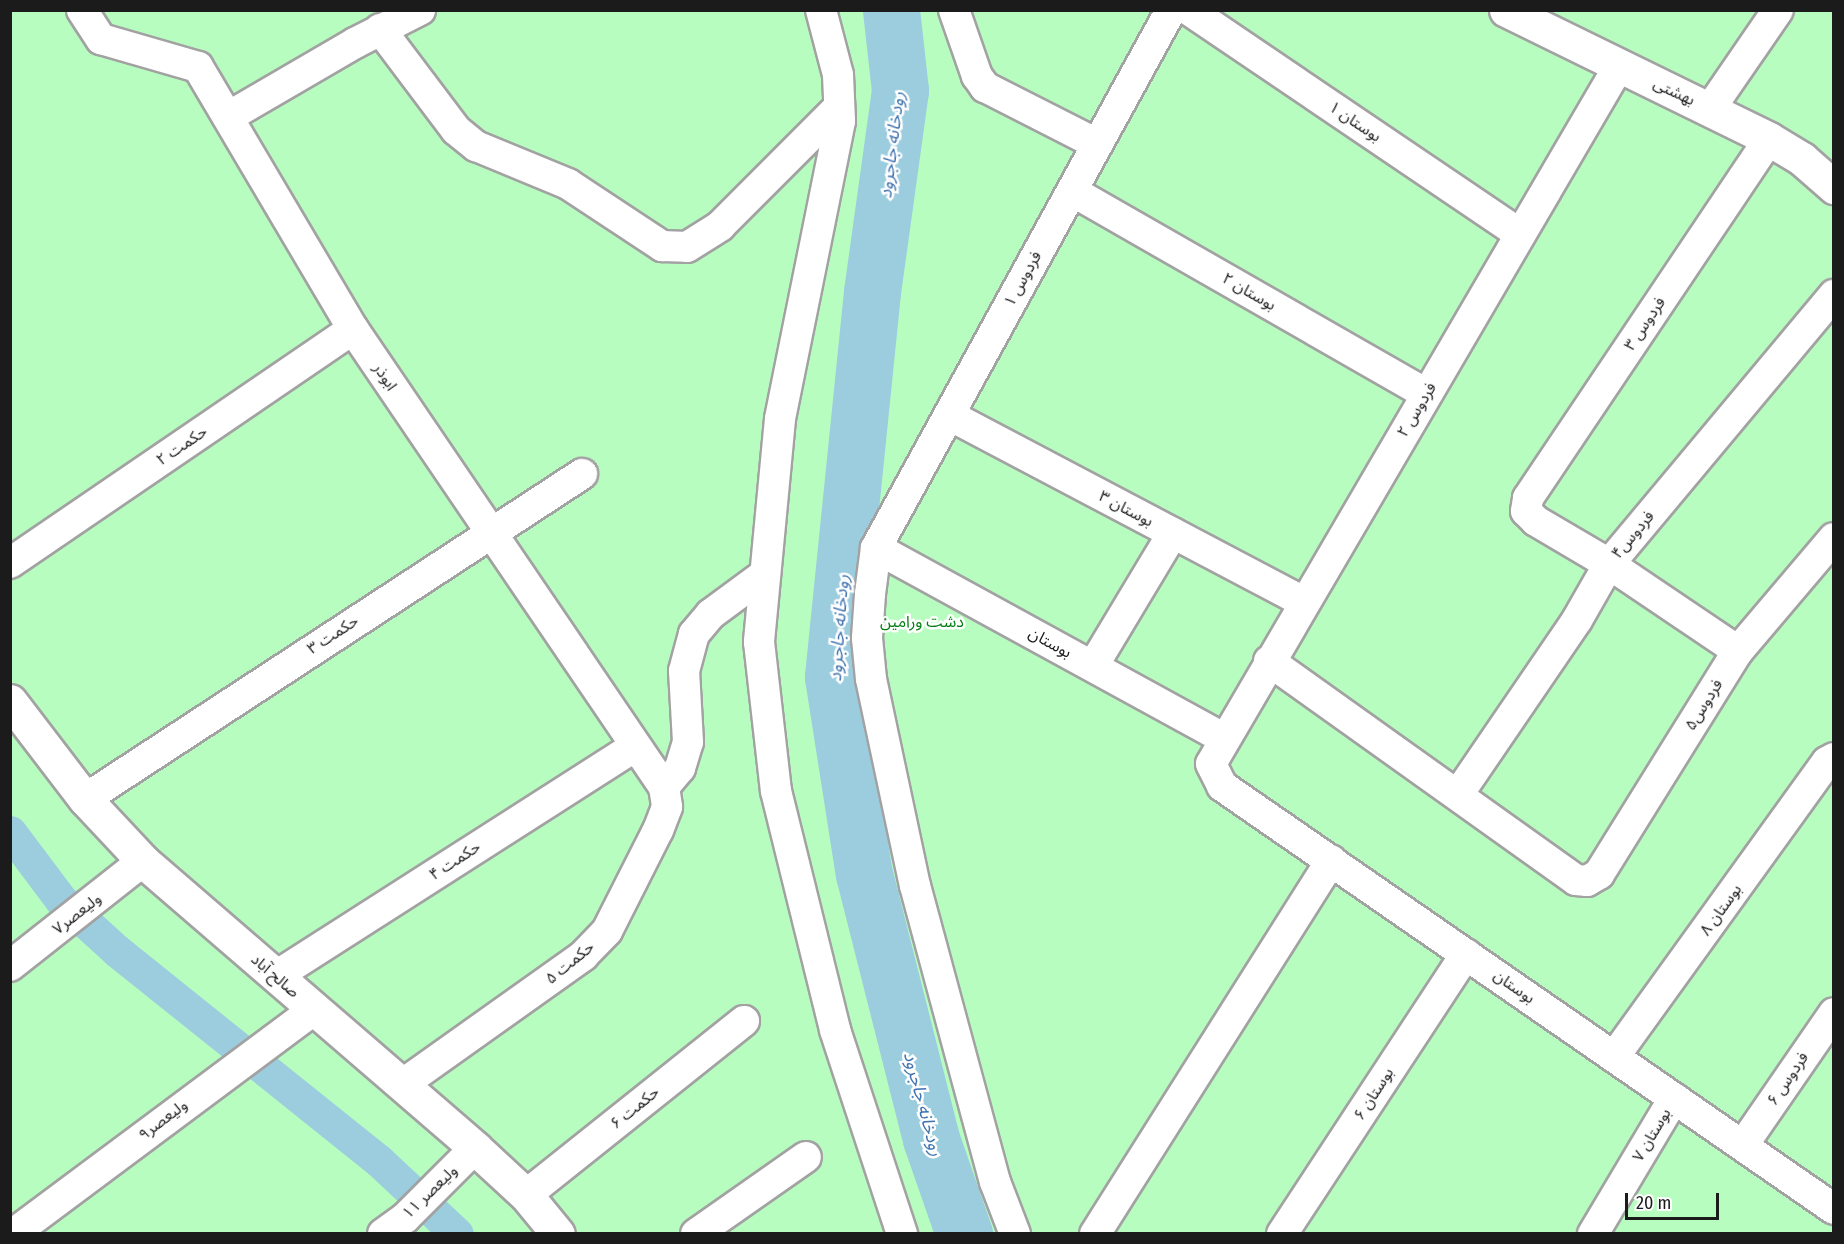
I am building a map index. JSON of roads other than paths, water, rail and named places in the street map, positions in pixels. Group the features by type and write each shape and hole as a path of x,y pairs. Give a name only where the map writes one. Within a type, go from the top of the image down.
{"street":[{"name":"ابوذر","path":"82,10 101,39 198,67 353,329 664,788"},
{"path":"228,117 380,29 420,10"},
{"path":"821,10 838,75 840,121 780,419 759,642 776,791 835,1030 902,1233"},
{"path":"954,10 977,76 985,87 1097,144"},
{"name":"فردوس ۱","path":"876,548 1171,10"},
{"name":"بوستان ۱","path":"1189,10 1520,234"},
{"name":"بهشتی","path":"1506,10 1769,138 1802,159 1833,187"},
{"path":"1710,109 1778,10"},
{"path":"380,29 456,130 476,147 568,184 662,246 687,247 720,226 839,107"},
{"name":"فردوس ۲","path":"1219,746 1619,66"},
{"name":"فردوس ۳","path":"1609,564 1536,521 1527,511 1528,498 1769,138"},
{"name":"بوستان ۲","path":"1072,191 1426,394"},
{"name":"فردوس۴","path":"1459,794 1577,620 1609,564 1833,295"},
{"name":"حکمت ۲","path":"10,563 353,329"},
{"name":"بوستان ۳","path":"949,415 1304,602"},
{"name":"حکمت ۳","path":"85,799 489,532 582,474"},
{"path":"1093,666 1173,533"},
{"name":"فردوس۵","path":"1459,794 1576,880 1587,881 1599,874 1738,651 1833,538"},
{"path":"876,548 867,638 871,679 915,886 995,1182 1015,1233"},
{"name":"بوستان","path":"876,548 1093,666 1219,746 1211,764 1222,786 1833,1209"},
{"path":"1609,564 1738,651"},
{"path":"664,788 680,768 688,742 684,671 694,634 711,614 765,574"},
{"path":"1269,661 1459,794"},
{"name":"صالح آباد","path":"11,702 85,799 143,861 475,1148 526,1195 558,1233"},
{"name":"حکمت ۴","path":"276,976 635,746"},
{"name":"بوستان ۸","path":"1614,1057 1830,760"},
{"name":"حکمت ۵","path":"403,1084 583,956 607,931 658,830 667,807 664,788"},
{"path":"1095,1233 1331,860"},
{"name":"ولیعصر۷","path":"10,966 143,861"},
{"name":"بوستان ۶","path":"1282,1233 1466,954"},
{"name":"ولیعصر۹","path":"13,1233 313,1010"},
{"name":"فردوس ۶","path":"1743,1145 1833,1013"},
{"name":"حکمت ۶","path":"526,1195 744,1021"},
{"name":"بوستان ۷","path":"1593,1233 1674,1098"},
{"name":"ولیعصر ۱۱","path":"394,1226 475,1148"},
{"path":"696,1233 806,1157"}],"waterway":[{"name":"رودخانه جاجرود","path":"891,10 900,90 872,292 833,677 864,874 931,1139 964,1234"},
{"path":"10,832 61,900 117,951 378,1160 457,1234"}],"park label":[{"name":"دشت ورامین","path":"922,622"}]}
